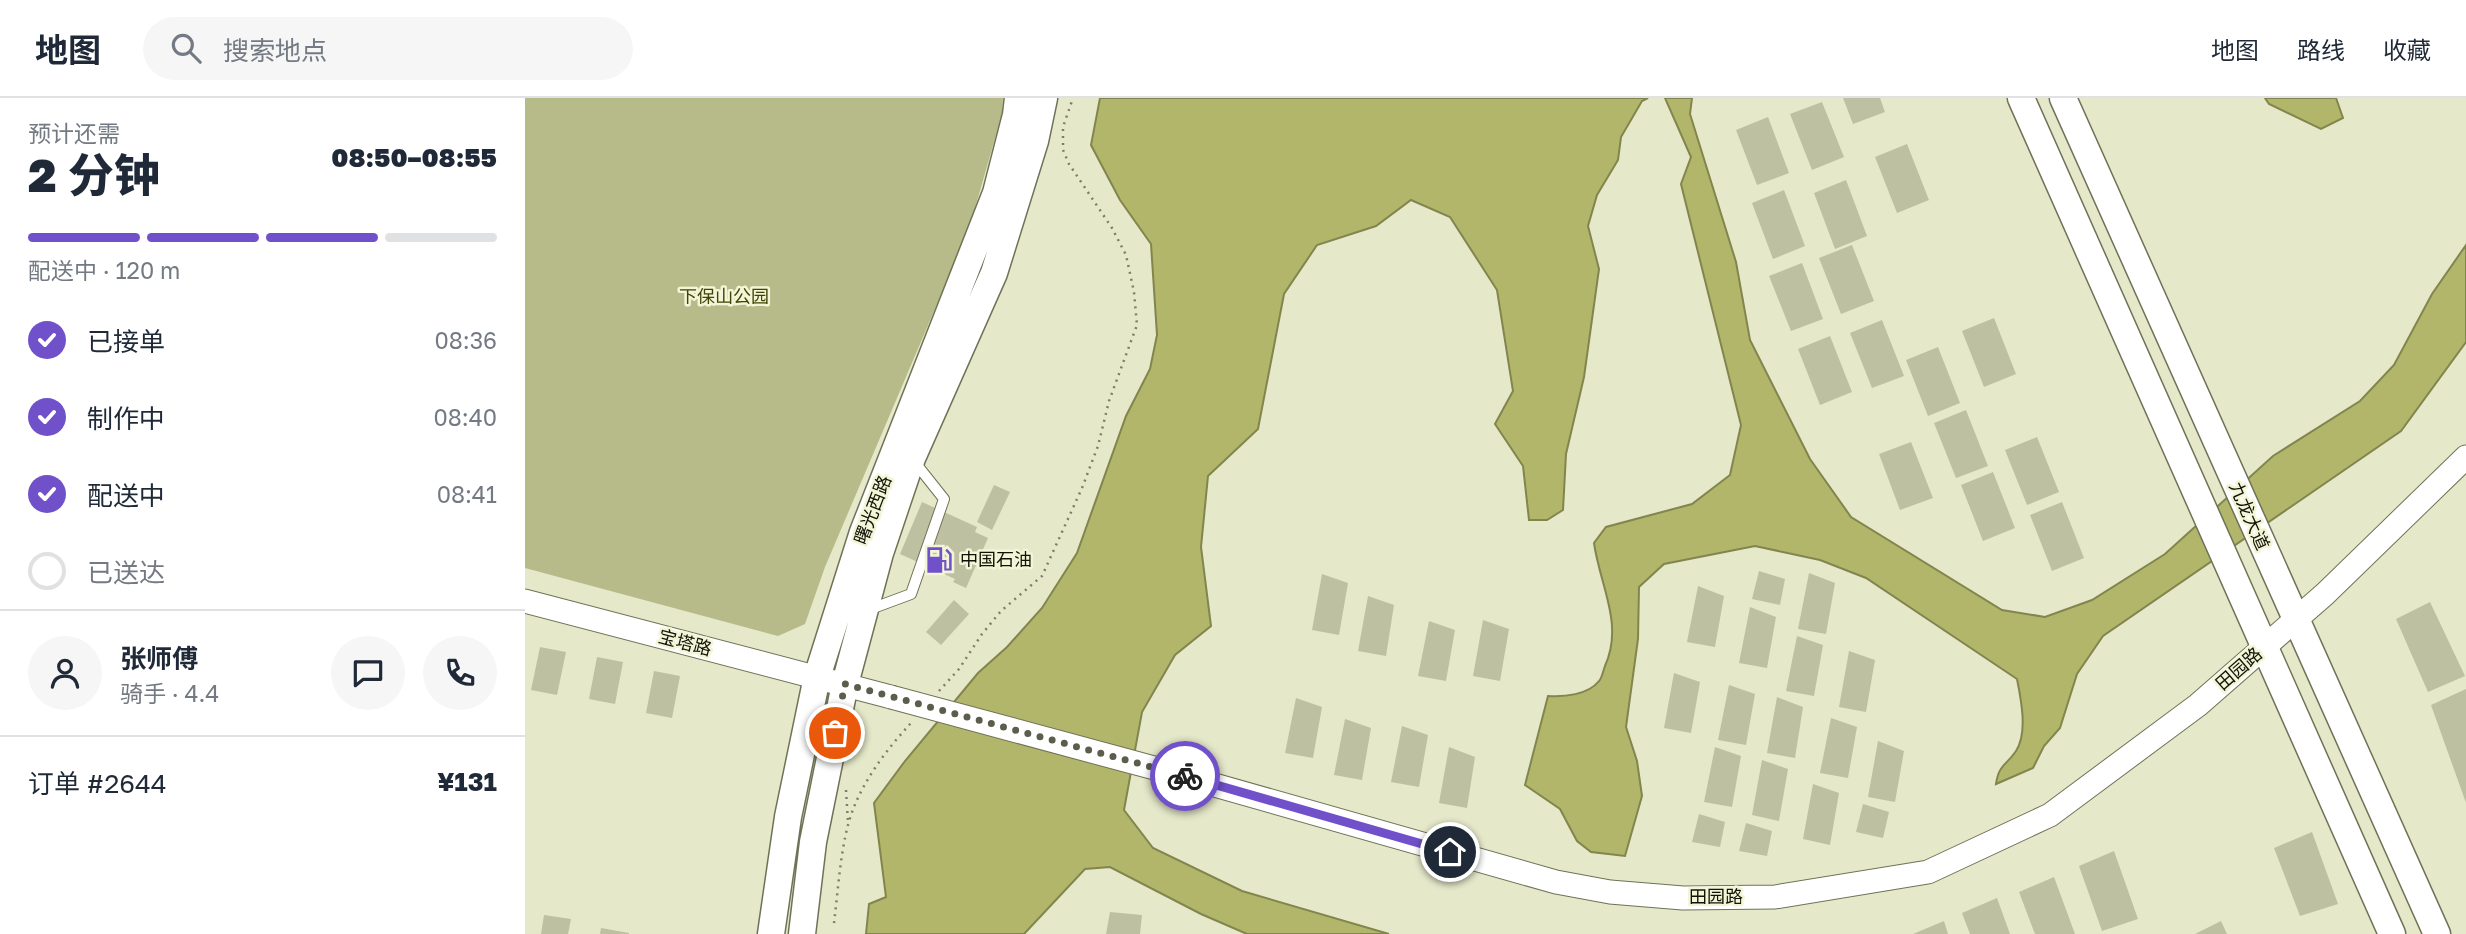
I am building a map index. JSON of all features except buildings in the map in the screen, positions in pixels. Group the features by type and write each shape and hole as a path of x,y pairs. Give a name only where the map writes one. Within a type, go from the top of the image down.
{"main road":[{"name":"曙光西路","path":"771,934 788,817 817,677 863,532 996,193 1018,98"},
{"name":"曙光西路","path":"802,934 813,842 845,684 880,553 912,458 994,273 1035,141 1044,98"},
{"path":"2021,98 2392,934"},
{"name":"九龙大道","path":"2063,98 2437,934"}],"street":[{"name":"田园路","path":"845,684 1556,882 1610,892 1683,898 1775,897 1928,872 2050,815 2198,705 2295,620 2466,457"},
{"name":"宝塔路","path":"525,601 845,684"}],"lane":[{"path":"865,611 911,594 944,499 912,458"}],"path":[{"path":"933,698 959,669 982,634 1002,611 1042,576 1098,446 1109,401 1137,326 1134,292 1126,255 1063,150 1063,127 1073,98"},
{"path":"834,923 848,825 857,801 890,746 916,717"}],"green space":[{"name":"下保山公园","path":"525,98 1003,98 1002,114 969,229 825,567 805,624 778,636 525,568"}],"shaded area":[{"path":"1100,98 1648,98 1642,101 1621,137 1618,160 1597,195 1588,226 1599,269 1584,377 1566,454 1563,510 1547,520 1529,520 1523,466 1495,424 1513,391 1497,290 1450,217 1411,200 1376,226 1317,245 1284,294 1258,429 1208,476 1201,547 1211,626 1175,655 1142,712 1124,810 1153,848 1242,891 1389,934 1247,934 1201,914 1110,867 1085,869 1024,934 866,934 869,904 886,897 874,803 978,673 1007,647 1042,608 1077,553 1126,416 1150,369 1157,335 1151,244 1120,200 1091,145"},
{"path":"1665,98 1692,98 1690,114 1736,262 1750,340 1810,459 1851,517 2002,610 2045,617 2092,600 2165,554 2273,456 2360,401 2394,365 2432,294 2466,245 2466,342 2401,431 2103,636 2077,674 2060,728 2044,746 2033,768 1996,784 1999,773 2016,751 2022,735 2023,716 2017,679 1866,578 1820,560 1755,546 1664,564 1639,587 1638,639 1626,727 1637,761 1642,796 1625,856 1591,852 1577,841 1560,809 1525,785 1548,696 1575,694 1594,686 1601,678 1610,650 1612,635 1609,605 1594,543 1606,527 1692,504 1730,475 1741,425 1681,184 1691,157"},
{"path":"2265,98 2336,98 2343,118 2321,129 2269,104"}],"way so far":[{"path":"835,733 845,684 1185,776"}],"place":[{"name":"中国石油","path":"939,560"}],"route":[{"path":"1185,776 1450,852"}]}
